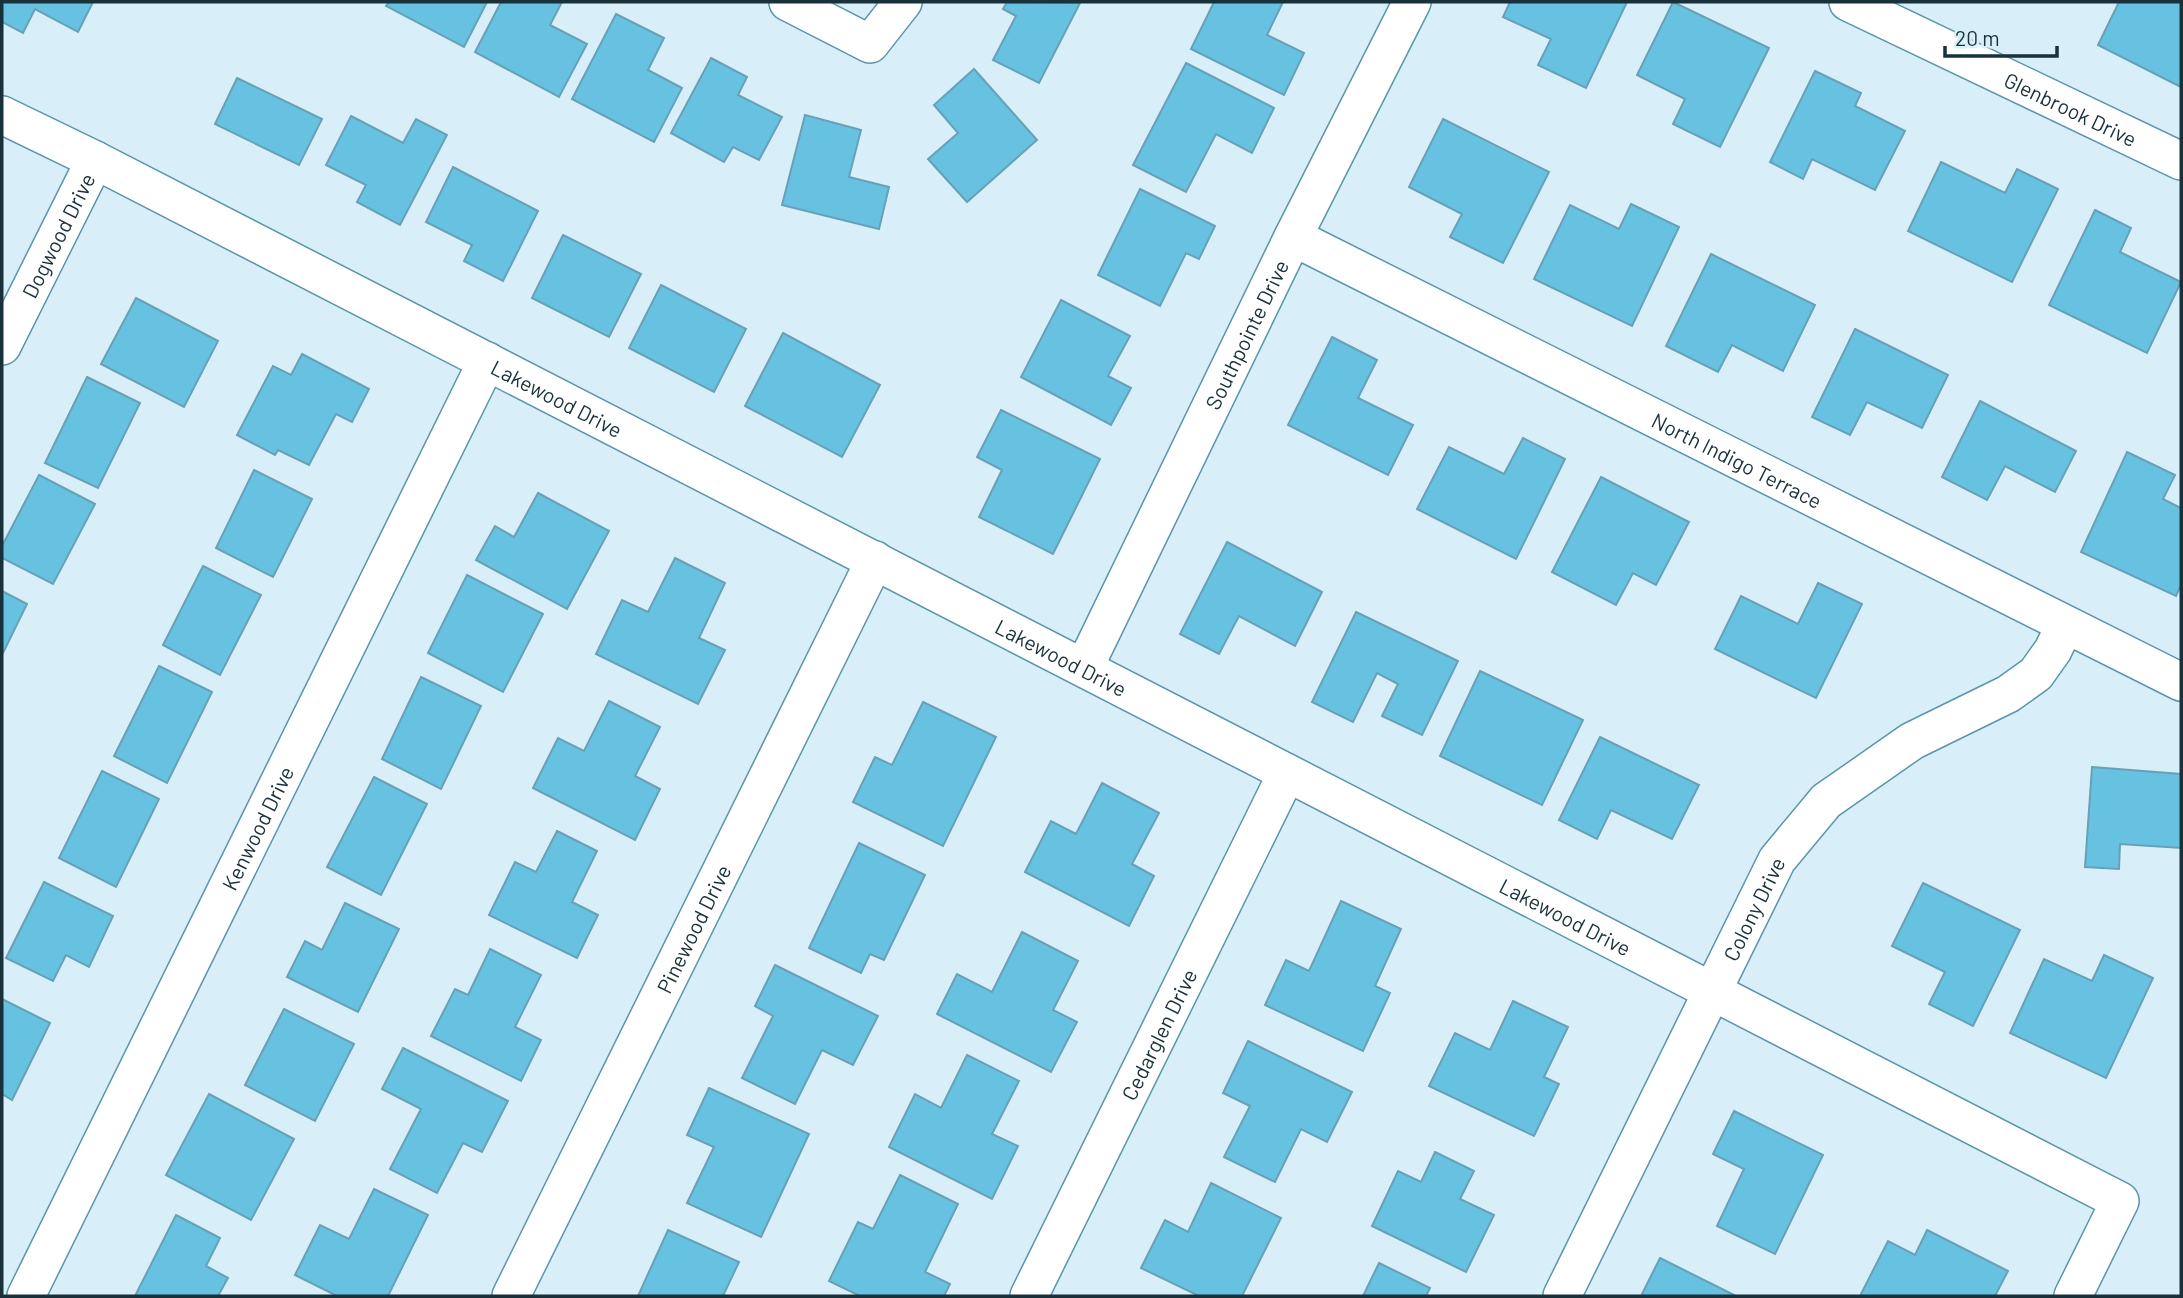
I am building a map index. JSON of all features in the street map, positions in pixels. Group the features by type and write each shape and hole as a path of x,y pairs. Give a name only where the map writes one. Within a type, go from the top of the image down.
{"street":[{"path":"788,2 870,44 903,2"},
{"name":"Southpointe Drive","path":"1084,668 1293,237 1412,2"},
{"name":"Glenbrook Drive","path":"1848,2 2181,161"},
{"name":"Lakewood Drive","path":"2,114 2120,1200 2073,1296"},
{"name":"Dogwood Drive","path":"2,346 95,160"},
{"name":"North Indigo Terrace","path":"1293,237 2181,682"},
{"name":"Kenwood Drive","path":"26,1296 487,361"},
{"name":"Pinewood Drive","path":"511,1296 875,561"},
{"name":"Colony Drive","path":"1562,1296 1777,860 1826,801 1912,741 2008,694 2036,674 2053,650 2065,625"},
{"name":"Cedarglen Drive","path":"1029,1296 1287,773"}],"building":[{"path":"2,2 93,2 78,32 35,9 23,33 2,22"},
{"path":"389,2 487,2 464,47 386,6"},
{"path":"501,2 562,2 550,25 587,44 559,97 475,52"},
{"path":"1007,2 1080,3 1039,83 993,60 1016,16 1003,9"},
{"path":"1214,2 1283,2 1267,35 1304,53 1284,95 1191,49"},
{"path":"1510,2 1627,2 1586,88 1538,65 1551,39 1503,17"},
{"path":"1673,2 1769,48 1720,147 1673,124 1685,99 1637,75"},
{"path":"2119,2 2181,2 2181,87 2098,45"},
{"path":"616,14 664,38 648,70 682,88 654,142 572,99"},
{"path":"711,58 747,77 738,95 782,117 759,160 733,147 724,162 671,133"},
{"path":"1186,63 1274,108 1252,153 1216,134 1186,192 1133,165"},
{"path":"974,69 1037,140 967,202 928,159 958,133 934,105"},
{"path":"1815,71 1861,93 1855,106 1905,131 1875,190 1812,159 1803,179 1770,162"},
{"path":"237,78 322,119 299,165 215,124"},
{"path":"805,115 861,130 849,177 889,187 879,229 782,205"},
{"path":"351,116 403,143 416,119 447,135 400,225 357,202 366,185 326,165"},
{"path":"1443,119 1549,172 1503,263 1450,237 1462,214 1409,187"},
{"path":"1941,162 2005,193 2017,169 2058,189 2012,282 1908,231"},
{"path":"453,167 538,211 503,281 464,261 472,245 426,222"},
{"path":"1140,189 1215,226 1199,259 1186,253 1160,306 1098,275"},
{"path":"1631,204 1679,227 1632,326 1534,279 1570,205 1619,229"},
{"path":"2095,210 2131,228 2120,252 2181,282 2147,353 2049,305"},
{"path":"563,235 641,274 609,337 532,298"},
{"path":"1711,254 1815,305 1783,371 1732,345 1718,372 1666,346"},
{"path":"661,285 746,329 714,392 629,348"},
{"path":"136,298 218,341 184,407 101,364"},
{"path":"1061,300 1130,336 1108,376 1131,388 1111,425 1021,377"},
{"path":"1855,329 1948,375 1922,428 1867,402 1850,435 1812,417"},
{"path":"783,333 880,385 842,457 745,406"},
{"path":"1332,337 1377,360 1358,398 1413,425 1388,475 1288,425"},
{"path":"302,354 369,389 352,422 336,414 309,465 278,450 275,455 237,435 273,366 291,375"},
{"path":"87,377 140,403 98,488 45,463"},
{"path":"1980,401 2076,451 2055,492 2005,466 1987,500 1942,477"},
{"path":"1001,410 1100,459 1053,554 979,517 1002,470 977,457"},
{"path":"1523,438 1565,459 1516,559 1417,509 1449,447 1504,474"},
{"path":"2127,452 2175,475 2163,499 2181,508 2181,585 2176,596 2081,552"},
{"path":"254,470 312,499 273,577 216,548"},
{"path":"39,475 95,504 53,584 2,558 2,546"},
{"path":"1601,477 1689,522 1656,585 1633,573 1616,605 1552,572"},
{"path":"538,493 609,531 567,609 476,560 495,526 514,537"},
{"path":"1227,542 1322,592 1295,646 1239,616 1219,654 1180,634"},
{"path":"675,558 725,583 699,638 725,650 698,704 596,654 622,600 648,612"},
{"path":"203,566 261,595 220,675 163,645"},
{"path":"467,575 543,614 503,692 428,653"},
{"path":"1818,583 1862,604 1816,698 1715,649 1741,596 1798,624"},
{"path":"2,591 27,604 2,655"},
{"path":"1356,612 1458,661 1422,735 1382,716 1398,684 1377,673 1353,722 1312,702"},
{"path":"159,666 212,692 167,783 114,756"},
{"path":"1480,671 1583,720 1542,805 1440,756"},
{"path":"421,677 481,706 441,789 382,759"},
{"path":"609,701 660,727 635,776 660,789 635,840 533,788 558,738 584,751"},
{"path":"923,702 996,737 943,846 853,802 875,757 892,765"},
{"path":"1600,737 1699,785 1672,839 1611,810 1597,839 1559,820"},
{"path":"2092,767 2181,774 2181,848 2120,844 2119,869 2085,867"},
{"path":"102,771 159,799 116,887 59,858"},
{"path":"374,777 427,804 381,895 327,867"},
{"path":"1102,783 1159,813 1132,864 1154,876 1129,926 1025,872 1051,821 1076,834"},
{"path":"557,831 597,851 572,902 598,915 577,958 489,915 515,862 536,872"},
{"path":"859,843 925,875 884,960 870,954 861,973 809,948"},
{"path":"44,882 113,916 89,967 66,955 53,981 6,958"},
{"path":"1923,883 2020,930 1973,1026 1929,1004 1945,972 1892,946"},
{"path":"1341,901 1401,929 1375,986 1390,993 1363,1051 1265,1005 1286,960 1309,971"},
{"path":"345,903 399,929 358,1012 287,977 305,941 322,950"},
{"path":"1022,932 1078,961 1053,1010 1077,1022 1051,1072 937,1014 957,974 992,992"},
{"path":"490,949 541,975 515,1027 541,1040 521,1081 431,1036 455,989 468,995"},
{"path":"2104,955 2153,978 2106,1078 2010,1033 2044,959 2092,981"},
{"path":"775,965 878,1016 853,1065 822,1050 795,1104 742,1078 773,1016 755,1006"},
{"path":"2,999 50,1023 12,1100 2,1094"},
{"path":"1513,1001 1568,1027 1544,1077 1559,1084 1534,1136 1429,1086 1455,1033 1490,1050"},
{"path":"284,1009 354,1044 315,1121 245,1085"},
{"path":"1248,1041 1352,1092 1327,1142 1301,1129 1275,1182 1224,1157 1250,1106 1223,1093"},
{"path":"403,1048 508,1101 482,1152 463,1143 437,1193 390,1169 421,1109 382,1089"},
{"path":"967,1055 1019,1081 992,1134 1018,1146 992,1199 889,1147 915,1094 941,1108"},
{"path":"709,1088 809,1134 761,1237 687,1203 714,1147 687,1135"},
{"path":"209,1094 294,1139 251,1220 166,1175"},
{"path":"1734,1111 1823,1155 1775,1254 1717,1226 1744,1169 1713,1154"},
{"path":"1435,1152 1474,1171 1460,1199 1494,1215 1466,1272 1372,1226 1398,1171 1421,1182"},
{"path":"900,1175 958,1204 925,1272 950,1284 944,1296 860,1296 829,1281 858,1222 873,1229"},
{"path":"1211,1183 1281,1218 1242,1296 1199,1296 1141,1268 1165,1220 1188,1232"},
{"path":"374,1189 428,1215 388,1296 337,1296 295,1275 320,1225 349,1239"},
{"path":"176,1215 220,1238 206,1266 228,1278 218,1296 135,1296"},
{"path":"668,1230 739,1262 723,1296 638,1296"},
{"path":"1927,1230 2008,1271 1995,1296 1860,1296 1888,1241 1915,1255"},
{"path":"1660,1258 1736,1296 1641,1296"},
{"path":"1379,1263 1430,1288 1426,1296 1363,1296"}]}
